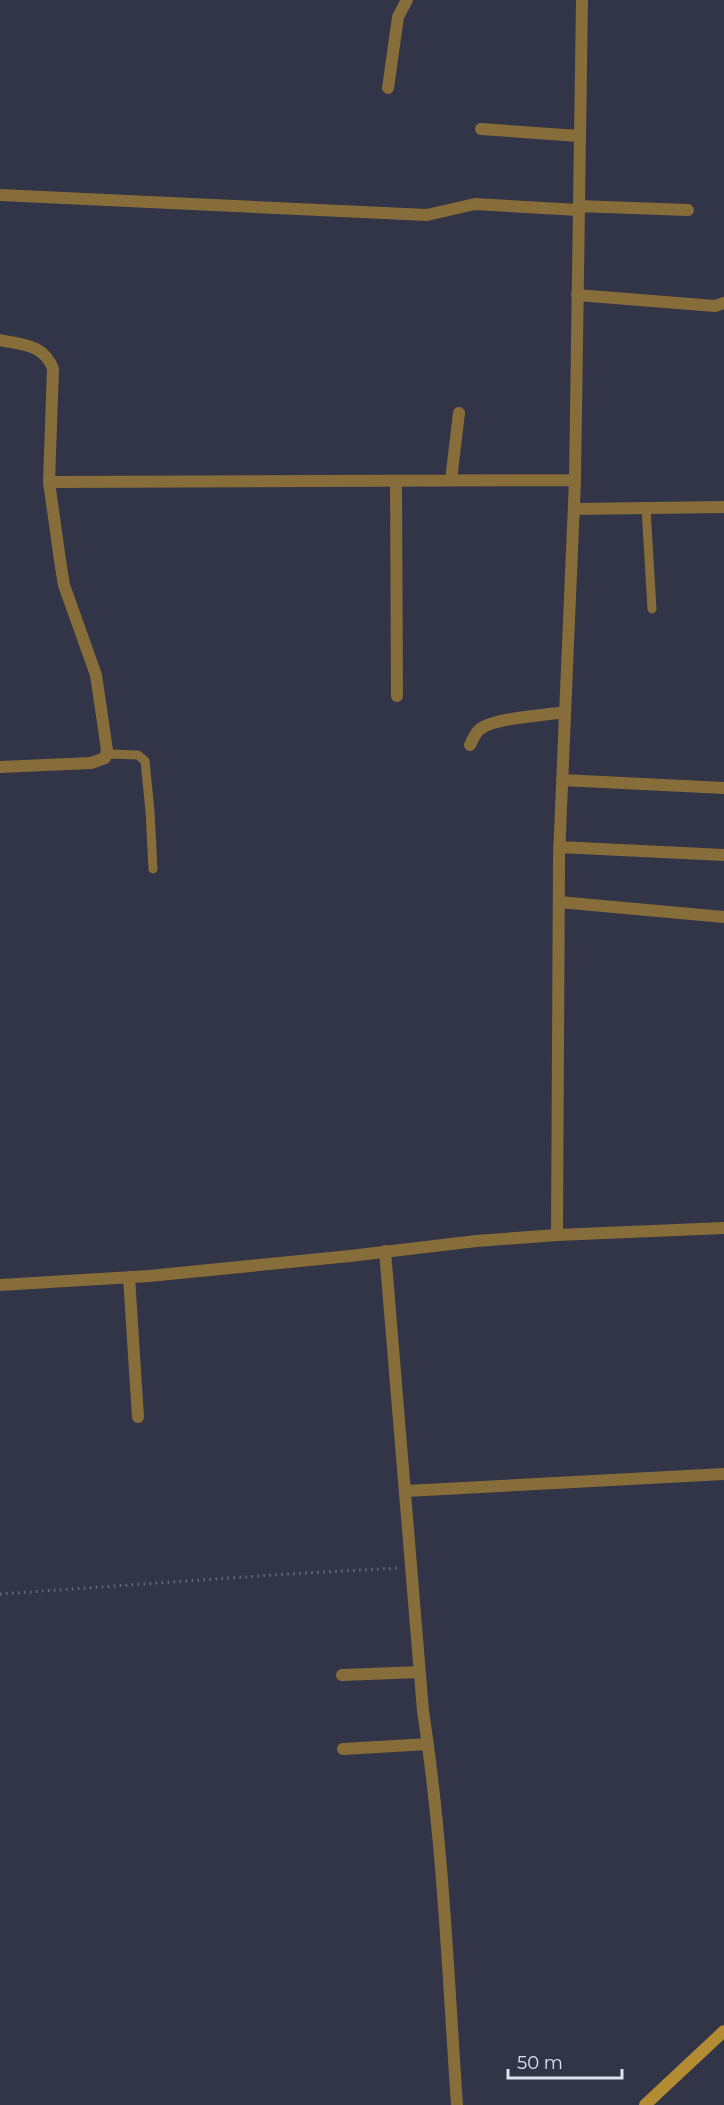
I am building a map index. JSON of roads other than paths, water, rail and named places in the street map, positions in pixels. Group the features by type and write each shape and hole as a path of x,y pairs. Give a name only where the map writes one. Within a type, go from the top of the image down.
{"street":[{"path":"388,88 398,17 407,0"},
{"path":"557,1235 559,847 575,480 582,0"},
{"path":"481,129 579,136"},
{"path":"0,195 427,215 475,204 688,210"},
{"path":"577,295 715,306 724,303"},
{"path":"0,340 36,348 49,358 54,381 49,482 64,585 96,675 107,754 102,760 91,763 0,767"},
{"path":"452,480 459,413"},
{"path":"49,482 575,480"},
{"path":"396,481 397,696"},
{"path":"574,509 724,507"},
{"path":"470,745 479,730 486,725 565,712"},
{"path":"562,780 724,788"},
{"path":"559,847 724,855"},
{"path":"559,902 724,917"},
{"path":"0,1285 129,1277 476,1241 724,1228"},
{"path":"385,1251 420,1672 440,1854 458,2105"},
{"path":"129,1277 138,1417"},
{"path":"406,1491 724,1474"},
{"path":"342,1675 420,1672"},
{"path":"343,1749 428,1744"},
{"path":"645,2105 724,2031"}],"lane":[{"path":"646,508 652,609"},
{"path":"107,754 138,755 145,761 153,869"}]}
